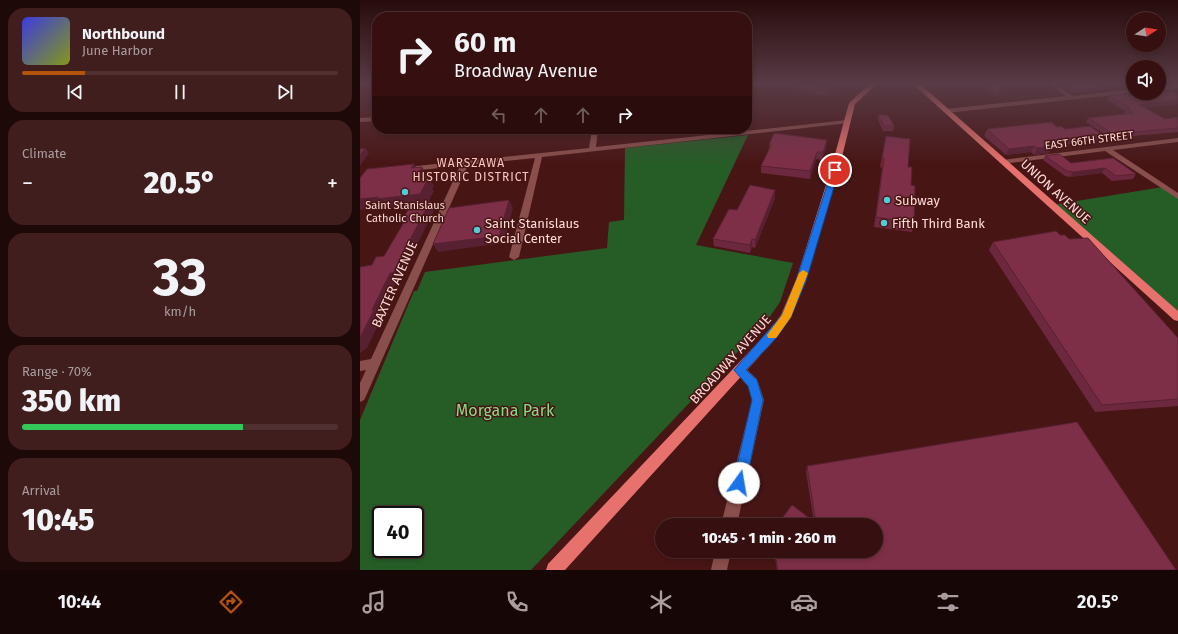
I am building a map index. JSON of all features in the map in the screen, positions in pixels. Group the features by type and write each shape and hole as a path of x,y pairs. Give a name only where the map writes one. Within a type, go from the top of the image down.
{"main road":[{"name":"BROADWAY AVENUE","path":"554,570 782,323 792,304 801,281 835,170 850,111"},
{"name":"UNION AVENUE","path":"947,111 1178,317"}],"street":[{"path":"360,120 372,119"},
{"path":"752,130 847,122"},
{"path":"592,150 594,134"},
{"path":"400,170 592,150 706,134"},
{"name":"EAST 66TH STREET","path":"1003,162 1178,140"},
{"path":"1106,149 1178,197"},
{"path":"514,257 539,155"},
{"name":"BAXTER AVENUE","path":"360,396 465,163"},
{"path":"360,366 374,363"},
{"path":"731,518 758,400 753,383 739,370"},
{"path":"719,570 722,558"}],"green space":[{"name":"Morgana Park","path":"748,135 696,245 793,263 780,302 766,322 531,570 360,570 360,420 414,291 417,291 425,272 607,248 609,222 624,220 625,148"},
{"path":"1163,187 1178,197 1178,317 1052,205"}],"building":[{"path":"1129,111 1150,111 1165,119 1178,117 1178,128 1113,134 1088,118 1133,113"},
{"path":"878,115 888,115 894,126 884,126"},
{"path":"1051,122 1057,127 1061,126 1065,129 1090,126 1101,134 1046,141 1052,146 1037,148 1034,146 1009,149 987,129"},
{"path":"774,133 827,140 823,152 817,152 810,171 761,166 771,145 769,145"},
{"path":"886,136 910,139 908,167 912,167 911,185 915,186 914,223 876,217 884,158 882,158"},
{"path":"365,148 360,156 360,149"},
{"path":"1059,154 1071,163 1113,158 1136,174 1116,176 1105,168 1073,172 1067,171 1045,156"},
{"path":"414,164 411,168 422,167 418,175 422,174 420,176 427,176 425,180 427,181 420,194 377,199 379,197 360,199 360,178 367,169"},
{"path":"750,185 775,190 755,240 752,239 750,245 713,239 729,209 737,210"},
{"name":"Saint Stanislaus Social Center","path":"509,200 499,236 433,244 449,208"},
{"path":"430,201 393,273 390,273 360,338 360,267 372,265 376,257 384,256 407,217 404,217 412,203"},
{"path":"1056,231 1060,235 1065,235 1069,239 1088,238 1178,338 1178,399 1102,405 993,242"},
{"path":"1077,422 1176,570 778,570 776,558 883,558 883,518 815,518 807,466"},
{"path":"792,505 809,518 782,518"}],"slow traffic":[{"path":"772,335 786,317 803,273"}],"place":[{"name":"Saint Stanislaus Catholic Church","path":"405,192"},
{"name":"Subway","path":"887,200"},
{"name":"Fifth Third Bank","path":"884,223"},
{"name":"Saint Stanislaus Social Center","path":"477,230"}],"district":[{"name":"WARSZAWA HISTORIC DISTRICT","path":"471,170"}],"route":[{"path":"739,483 758,400 753,383 739,370 773,334 786,317 801,281 835,170"}]}
